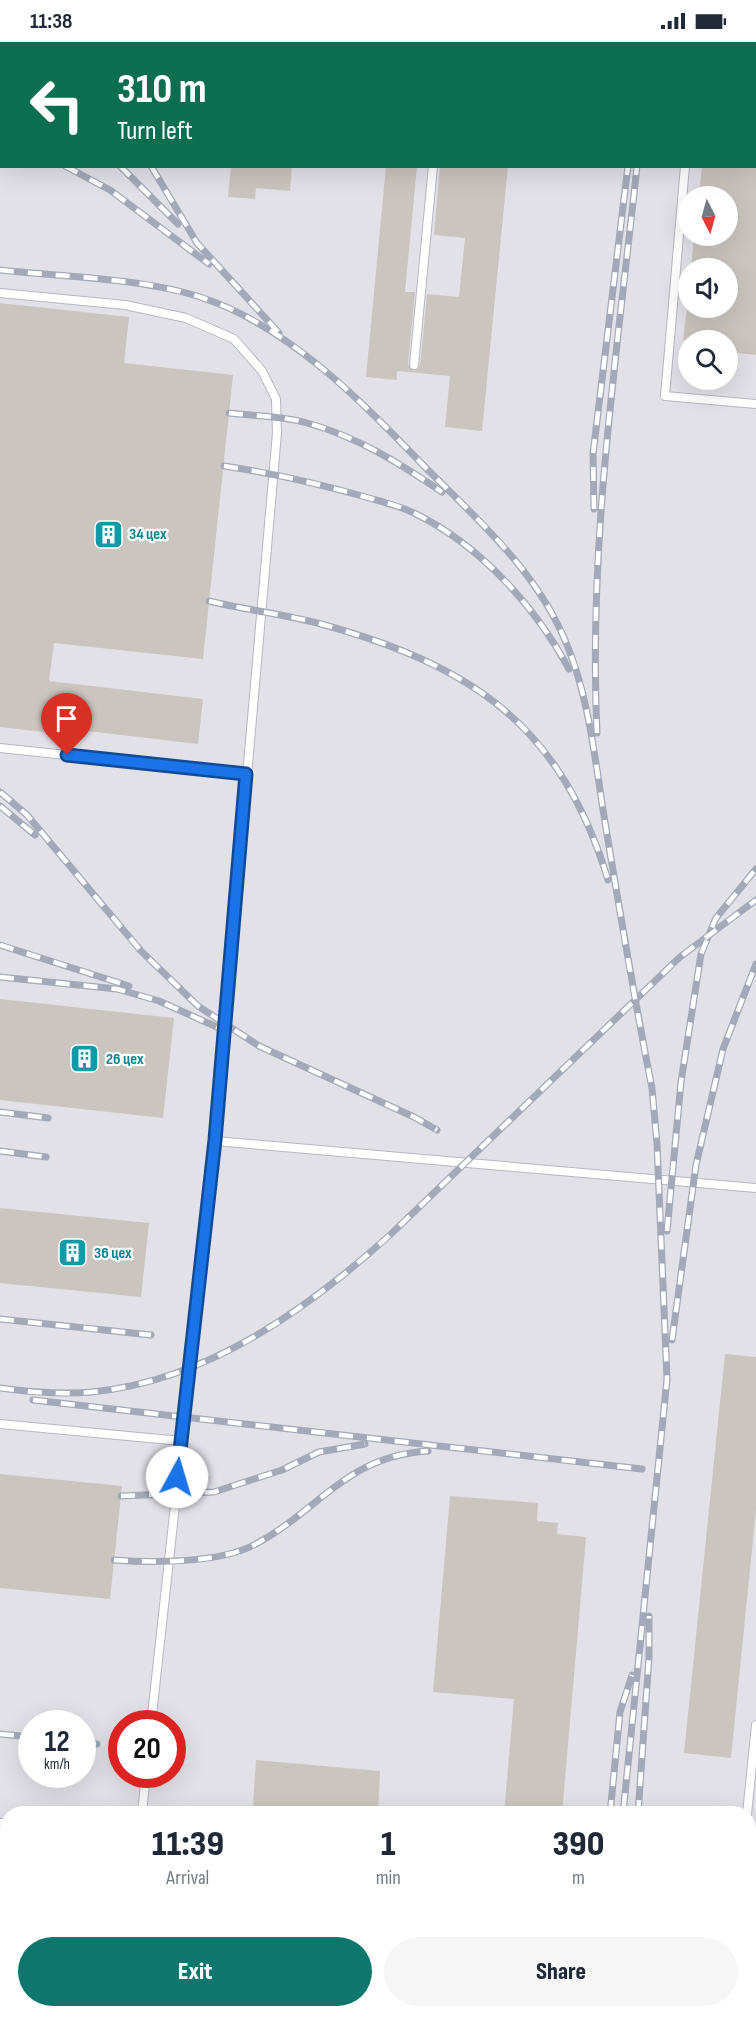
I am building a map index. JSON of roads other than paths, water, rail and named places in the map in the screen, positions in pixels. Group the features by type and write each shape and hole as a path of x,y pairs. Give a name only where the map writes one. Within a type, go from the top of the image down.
{"lane":[{"path":"414,365 433,168"},
{"path":"685,168 664,396 756,404"},
{"path":"0,293 125,305 186,318 234,339 262,371 276,399 277,433 215,1140 152,1710"},
{"path":"0,748 246,774"},
{"path":"215,1140 756,1188"},
{"path":"0,1424 181,1442"},
{"path":"748,1806 756,1725"},
{"path":"143,1806 145,1788"}],"railway":[{"path":"69,168 110,190 209,264"},
{"path":"122,168 178,224"},
{"path":"152,168 197,243 279,333"},
{"path":"594,509 593,454 628,168"},
{"path":"597,733 595,662 600,520 613,378 637,168"},
{"path":"0,270 129,282 180,291 235,311 295,347 350,393 486,528 524,571 540,594 567,645 581,686 590,729 652,1088 657,1144 667,1379 624,1806"},
{"path":"229,413 288,419 326,429 378,452 442,492"},
{"path":"224,466 293,479 382,501 408,510 438,526 461,542 504,579 540,623 569,669"},
{"path":"209,601 321,624 374,640 423,660 465,682 503,709 536,742 564,780 588,826 608,880"},
{"path":"0,792 27,815 141,951 198,1006 259,1046 414,1117 437,1130"},
{"path":"0,806 35,835"},
{"path":"667,1231 681,1082 701,954 716,918 756,869"},
{"path":"0,1388 69,1393 92,1392 134,1385 176,1373 215,1357 254,1337 290,1314 325,1289 391,1234 680,957 756,900"},
{"path":"0,945 129,986"},
{"path":"672,1340 696,1165 723,1049 756,964"},
{"path":"0,977 117,989 159,1001 219,1028"},
{"path":"0,1112 48,1118"},
{"path":"0,1151 46,1157"},
{"path":"0,1319 151,1335"},
{"path":"33,1400 642,1469"},
{"path":"121,1496 214,1492 282,1470 319,1452 365,1444"},
{"path":"114,1560 186,1560 240,1551 277,1531 354,1474 400,1455 428,1451"},
{"path":"639,1806 649,1657 649,1616"},
{"path":"611,1806 620,1712 632,1675"},
{"path":"0,1734 18,1736"}],"place":[{"name":"34 цех","path":"108,534"},
{"name":"26 цех","path":"85,1059"},
{"name":"36 цех","path":"73,1253"}]}
